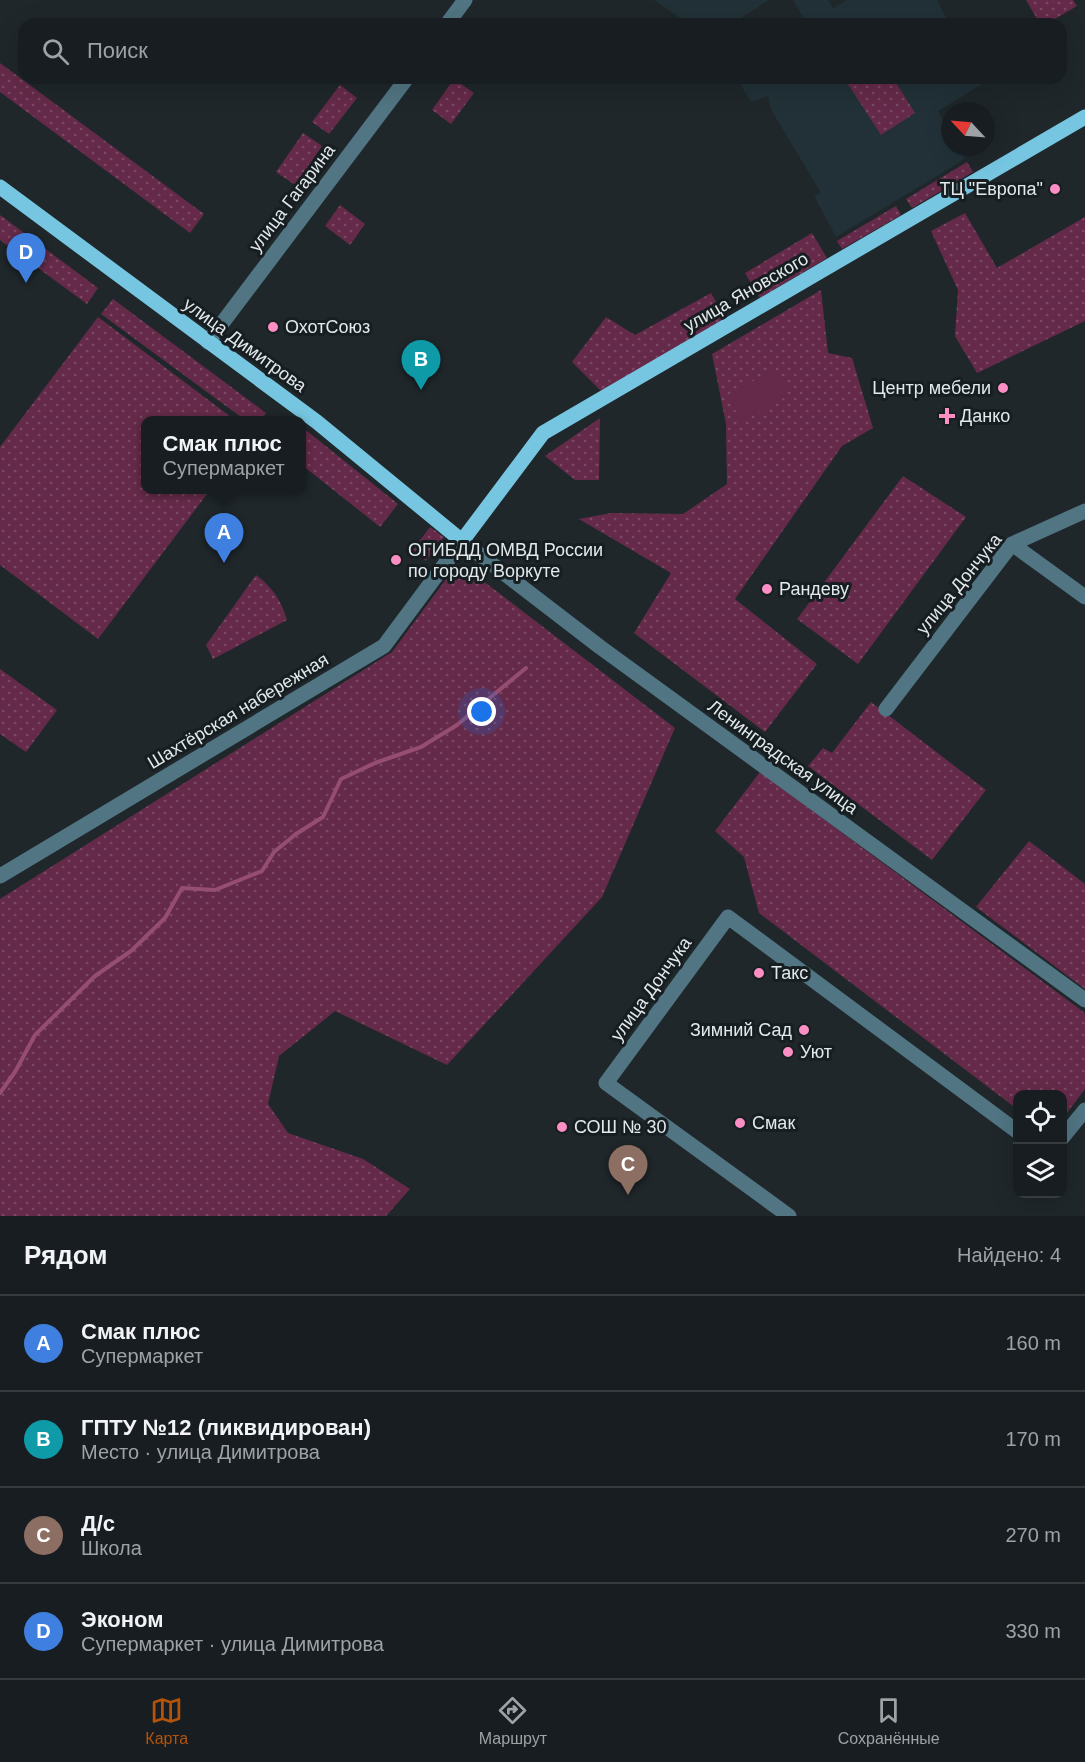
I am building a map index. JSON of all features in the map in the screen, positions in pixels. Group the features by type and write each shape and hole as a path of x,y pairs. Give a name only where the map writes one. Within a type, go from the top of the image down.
{"main road":[{"name":"улица Яновского","path":"462,541 543,433 1085,117"},
{"name":"улица Димитрова","path":"0,188 317,422 462,541"}],"street":[{"path":"452,18 465,0"},
{"name":"улица Гагарина","path":"208,342 402,84"},
{"name":"улица Дончука","path":"886,709 1012,544 1085,510"},
{"name":"Шахтёрская набережная","path":"0,876 384,646 462,541"},
{"name":"Ленинградская улица","path":"462,541 600,647 1085,1000"},
{"path":"1012,544 1085,597"},
{"name":"улица Дончука","path":"789,1216 606,1083 728,917 1013,1129"},
{"path":"1067,1132 1085,1110"}],"shaded area":[{"path":"654,0 769,0 741,18 680,18"},
{"path":"793,0 828,0 833,8 847,0 937,0 946,18 804,18"},
{"path":"1026,0 1073,0 1077,6 1056,18 1036,18"},
{"path":"0,63 18,76 18,84 28,84 204,214 190,233 0,92"},
{"path":"450,84 461,84 474,93 451,124 432,110"},
{"path":"740,84 982,84 953,102 941,102 941,109 938,111 941,116 941,156 963,156 965,159 836,237 814,196 821,193 770,108 768,96 751,102"},
{"path":"848,84 897,84 915,113 881,135"},
{"path":"340,85 357,98 329,134 312,122"},
{"path":"303,133 322,146 295,185 276,172"},
{"path":"967,162 973,172 912,208 906,199"},
{"path":"340,205 365,224 350,245 325,226"},
{"path":"896,206 901,215 842,249 837,241"},
{"path":"965,213 997,268 1085,217 1085,321 977,373 955,336 958,290 931,231"},
{"path":"0,215 98,288 87,304 0,240"},
{"path":"812,233 827,258 760,298 745,273"},
{"path":"821,290 828,353 852,358 873,428 842,446 735,599 817,664 765,732 634,633 671,573 579,519 611,513 683,514 727,484 726,424 712,354"},
{"path":"711,293 726,320 601,391 572,362 606,317 635,335"},
{"path":"113,299 266,413 264,416 240,416 101,314"},
{"path":"98,317 230,416 141,416 141,494 207,494 98,639 0,565 0,447"},
{"path":"774,369 789,395 741,422 728,395"},
{"path":"600,418 599,480 575,480 545,456"},
{"path":"306,430 398,504 380,527 306,468"},
{"path":"903,476 966,517 858,664 797,619"},
{"path":"430,527 444,537 426,561 412,551"},
{"path":"450,574 474,574 675,728 602,897 447,1065 335,1011 279,1056 268,1104 288,1133 363,1159 410,1189 386,1216 0,1216 0,899 392,652"},
{"path":"256,575 276,595 287,620 213,659 206,645"},
{"path":"0,669 57,710 26,752 0,734"},
{"path":"871,702 986,790 932,860 808,766 823,748 832,753"},
{"path":"760,772 1085,1013 1085,1089 1067,1113 1067,1090 1013,1090 1013,1106 759,913 744,857 715,831"},
{"path":"1029,841 1085,884 1085,989 976,907"}],"waterway":[{"path":"0,1093 15,1072 35,1035 95,976 131,951 165,918 182,888 215,890 262,871 274,852 296,834 323,817 341,779 375,763 421,747 457,725 526,668"}],"place":[{"name":"ТЦ \"Европа\"","path":"1055,189"},
{"name":"Эконом","path":"26,283"},
{"name":"ОхотСоюз","path":"273,327"},
{"name":"Центр мебели","path":"1003,388"},
{"name":"ГПТУ №12 (ликвидирован)","path":"421,390"},
{"name":"Данко","path":"947,416"},
{"name":"ОГИБДД ОМВД России по городу Воркуте","path":"396,560"},
{"name":"Смак плюс","path":"224,563"},
{"name":"Рандеву","path":"767,589"},
{"name":"Такс","path":"759,973"},
{"name":"Зимний Сад","path":"804,1030"},
{"name":"Уют","path":"788,1052"},
{"name":"Смак","path":"740,1123"},
{"name":"СОШ № 30","path":"562,1127"},
{"name":"Д/с","path":"628,1195"}]}
